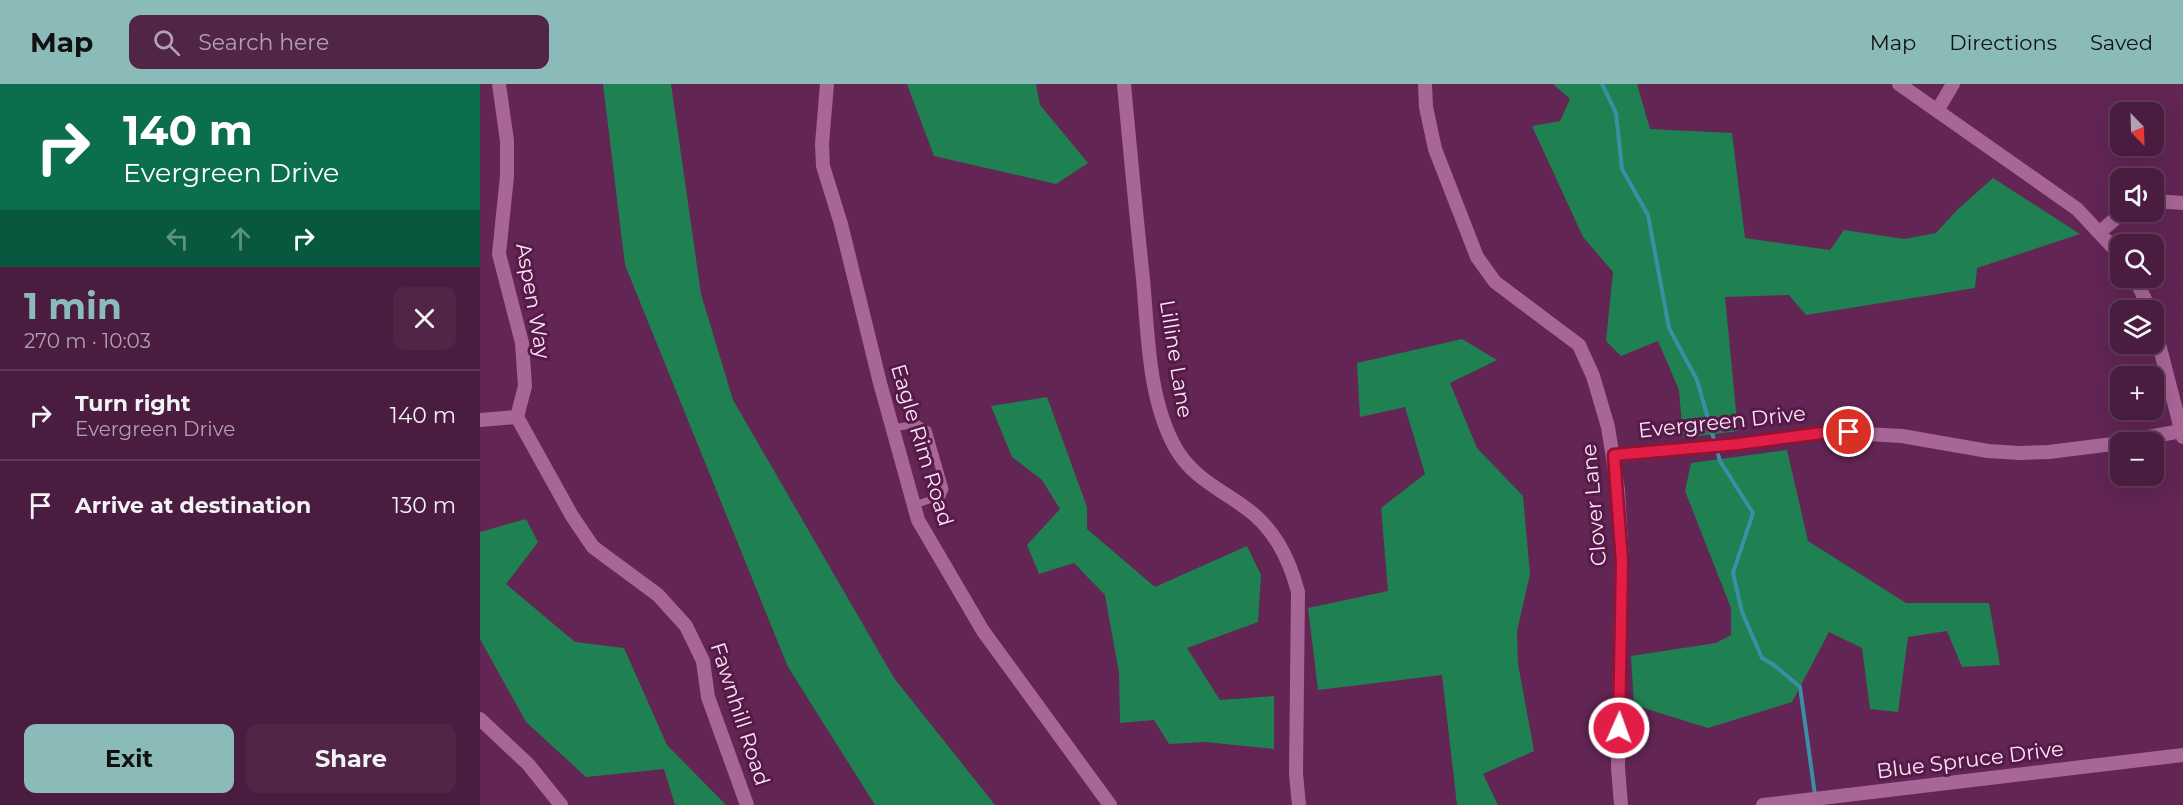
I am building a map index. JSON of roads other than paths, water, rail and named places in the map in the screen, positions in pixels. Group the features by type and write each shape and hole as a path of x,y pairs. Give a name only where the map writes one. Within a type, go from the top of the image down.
{"street":[{"name":"Aspen Way","path":"499,84 507,141 507,176 499,254 522,344 525,386 517,417"},
{"name":"Eagle Rim Road","path":"827,84 822,144 823,166 841,224 892,428 918,520 983,632 1110,805"},
{"name":"Lilline Lane","path":"1124,84 1148,337 1160,413 1177,450 1191,469 1206,483 1244,506 1273,535 1284,552 1298,592 1296,774 1299,805"},
{"name":"Clover Lane","path":"1425,84 1425,107 1435,149 1477,257 1495,282 1579,345 1593,376 1614,455 1622,562 1618,768 1621,805"},
{"path":"1899,84 2077,209 2110,243"},
{"path":"1937,111 1953,84"},
{"path":"2164,202 2183,203"},
{"path":"2100,232 2112,222"},
{"path":"2161,354 2182,434"},
{"path":"480,420 517,417"},
{"name":"Fawnhill Road","path":"517,417 572,516 593,547 658,595 686,626 703,661 708,697 747,805"},
{"name":"Evergreen Drive","path":"1614,455 1738,444 1830,432 1902,436 1988,451 2019,453 2049,452 2110,444"},
{"name":"Evergreen Drive","path":"2164,437 2182,434"},
{"path":"480,719 528,764 561,805"},
{"name":"Blue Spruce Drive","path":"1763,805 2183,755"}],"lane":[{"path":"892,428 918,424 928,430 945,489 942,496 914,505"}],"waterway":[{"path":"1602,84 1616,113 1622,169 1648,215 1669,328 1697,380 1720,461 1753,513 1733,573 1742,612 1762,658 1800,687 1815,795"}]}
